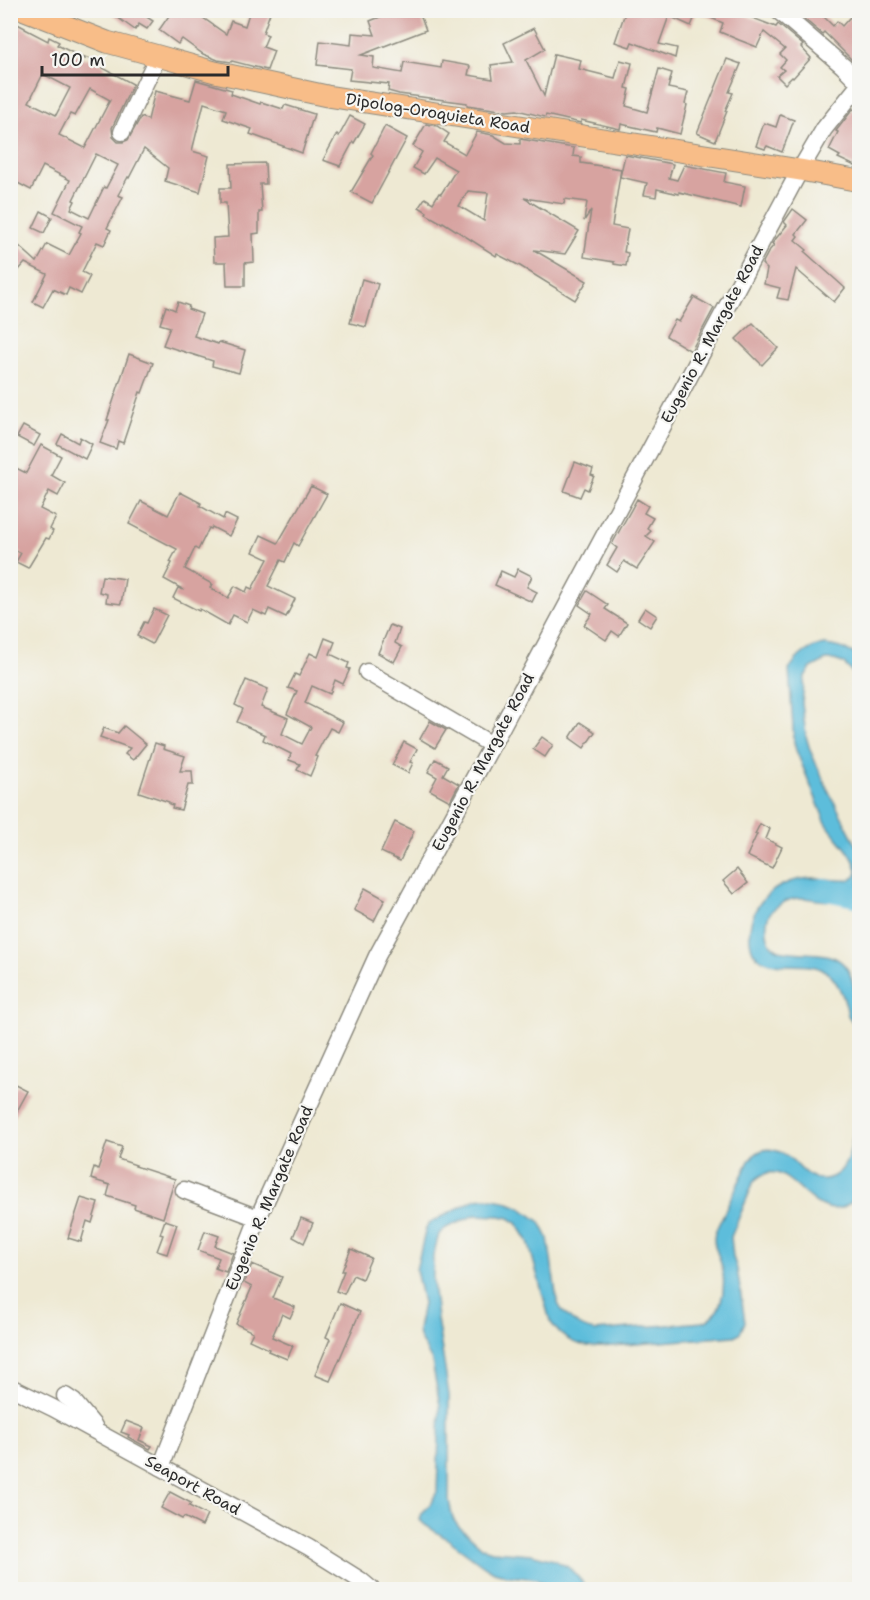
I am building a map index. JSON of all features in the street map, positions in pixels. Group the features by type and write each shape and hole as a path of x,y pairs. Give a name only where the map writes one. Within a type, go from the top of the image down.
{"main road":[{"name":"Dipolog-Oroquieta Road","path":"25,10 107,42 216,72 327,96 800,170 860,182"}],"street":[{"path":"777,10 860,83"},
{"path":"122,132 158,56"},
{"name":"Eugenio R. Margate Road","path":"161,1467 258,1218 377,956 800,170 824,129 860,83"},
{"path":"367,672 492,745"},
{"path":"184,1190 258,1218"},
{"name":"Seaport Road","path":"10,1387 309,1548 372,1590"},
{"path":"65,1396 74,1402 88,1421 106,1437"}],"water":[{"path":"825,645 834,646 859,656 859,679 843,663 834,660 826,660 811,668 805,676 802,703 810,750 859,850 859,891 838,900 821,901 800,898 784,902 770,913 767,933 770,943 779,950 826,955 835,958 846,967 852,979 860,1011 859,1029 849,1017 841,991 829,974 809,966 774,964 766,961 755,955 750,940 753,917 764,898 772,891 801,879 849,880 855,877 857,872 852,858 825,821 794,742 789,670 804,653"},
{"path":"859,1101 859,1194 846,1206 828,1208 817,1203 786,1178 776,1173 765,1173 754,1181 731,1237 745,1322 740,1333 734,1336 600,1347 578,1344 565,1338 550,1321 528,1241 517,1223 500,1216 475,1215 446,1228 439,1234 433,1256 433,1281 449,1395 449,1501 453,1519 483,1548 492,1551 531,1554 554,1560 568,1567 588,1589 552,1589 536,1579 494,1572 420,1520 422,1513 437,1492 440,1406 432,1361 419,1337 418,1330 423,1303 416,1270 429,1223 476,1199 504,1201 521,1208 540,1222 548,1238 559,1306 567,1316 589,1330 703,1322 718,1309 723,1295 723,1273 714,1243 715,1232 749,1161 758,1152 768,1149 789,1157 812,1177 827,1179 832,1177 840,1172 849,1154"}],"building":[{"path":"107,10 148,10 145,16 153,21 147,29 139,24 135,30"},
{"path":"173,10 202,10 199,15 226,34 231,21 245,26 250,10 271,10 263,33 268,35 263,47 274,51 267,70 232,61 218,60 203,54 182,39 178,44 159,30"},
{"path":"389,10 418,10 426,30 361,55 374,57 373,68 402,73 404,62 441,68 442,61 470,66 468,75 493,79 491,65 513,62 504,43 534,28 545,49 526,60 544,96 554,54 581,60 579,69 615,78 620,60 632,63 626,88 630,89 626,106 647,112 659,69 672,73 668,88 688,92 680,134 657,128 656,132 621,124 620,129 581,120 581,123 517,110 507,111 399,94 388,91 389,84 349,80 351,69 317,65 320,41 351,45 352,33 375,35 370,21 390,13"},
{"path":"626,10 732,10 776,27 778,24 803,45 801,47 811,58 785,84 777,76 784,70 780,67 786,60 780,54 785,49 764,32 757,47 739,40 720,32 723,23 697,12 691,26 669,16 659,44 677,48 675,58 632,42 630,47 615,42"},
{"path":"810,10 817,10 833,26 837,21 842,26 850,17 860,25 860,68 824,32 822,34 803,18"},
{"path":"10,20 48,41 49,37 59,42 57,45 85,59 85,57 105,65 103,68 133,84 112,128 113,137 118,142 128,140 141,117 148,120 155,91 190,100 196,80 232,90 231,94 260,104 261,102 283,109 285,105 314,114 302,153 250,134 252,129 223,119 226,110 204,103 192,151 209,156 200,192 165,181 168,168 144,149 118,195 123,197 107,228 111,230 104,245 97,242 82,272 90,276 81,294 69,288 66,295 53,289 43,307 33,302 47,274 25,263 18,271 10,264 10,238 37,262 47,244 69,255 81,233 79,232 82,226 54,212 70,180 43,166 31,190 10,179","holes":["43,74 70,88 56,115 29,102","90,89 110,100 85,148 59,135 70,114 75,116","96,154 118,165 89,218 71,209 75,201 73,200"]},
{"path":"727,59 741,64 729,92 733,93 715,141 697,133"},
{"path":"853,109 860,112 860,157 855,166 838,158 840,156 829,150 838,132 836,131"},
{"path":"780,115 794,120 782,152 767,146 765,149 756,146 764,123 776,127"},
{"path":"350,116 365,124 340,166 323,160 337,134 339,136"},
{"path":"426,124 437,126 449,134 444,142 465,154 477,132 493,135 506,143 520,144 520,139 574,148 573,156 581,157 581,163 621,169 612,226 628,229 624,252 628,253 626,266 584,257 591,210 584,221 587,202 565,199 564,204 524,198 579,231 565,254 534,250 587,281 575,300 520,266 497,254 496,256 443,222 426,214 427,212 419,207 425,198 433,203 456,170 435,158 424,174 413,168 422,152 413,146","holes":["468,191 488,193 484,221 459,206"]},
{"path":"385,126 407,138 372,203 351,192 373,155 371,153"},
{"path":"625,155 673,164 669,178 677,180 684,165 726,173 724,182 745,186 741,207 657,189 656,197 644,195 647,183 620,177"},
{"path":"265,163 266,184 260,184 262,212 259,212 259,233 253,234 254,262 245,263 245,286 227,286 226,262 214,262 213,238 228,237 226,203 220,203 220,188 231,188 230,164"},
{"path":"793,209 807,220 796,234 798,236 795,240 845,288 834,302 796,269 788,300 777,298 780,288 764,284 767,269 762,264 774,245 772,244 787,225 784,222"},
{"path":"41,211 52,217 44,233 33,228"},
{"path":"362,279 378,284 366,327 350,323"},
{"path":"694,297 714,308 691,351 666,336 675,320 679,322"},
{"path":"178,302 202,314 194,336 245,350 239,373 212,366 213,361 163,345 170,327 160,324 166,306 175,310"},
{"path":"753,323 778,348 762,365 736,339"},
{"path":"129,354 153,363 142,393 140,392 123,443 118,441 116,449 100,443"},
{"path":"23,426 40,435 34,446 17,437"},
{"path":"62,434 78,443 80,437 92,444 85,459 57,444"},
{"path":"41,445 61,456 51,475 65,483 58,496 49,491 40,509 56,517 50,529 53,531 49,539 46,538 28,568 16,562 21,553 10,548 10,465 26,473"},
{"path":"575,462 593,469 591,475 594,476 588,490 584,488 580,497 564,491"},
{"path":"311,486 327,494 298,546 294,543 285,562 281,560 268,586 295,599 286,617 269,609 266,616 253,610 247,622 233,615 228,625 200,609 199,611 173,598 178,588 184,590 164,579 177,549 129,524 141,501 168,515 180,492 201,503 200,506 223,519 225,514 237,520 229,536 212,527 209,528 198,550 195,548 185,569 212,584 210,588 228,598 235,586 246,592 248,587 252,589 268,559 253,552 261,535 278,543"},
{"path":"637,499 648,506 644,513 653,518 647,528 651,531 646,536 655,542 637,569 624,561 617,572 607,565 617,548 612,544"},
{"path":"518,569 532,576 527,587 537,592 532,602 495,585 501,571 514,577"},
{"path":"102,576 125,579 121,604 106,602 107,594 99,592"},
{"path":"587,591 608,605 605,609 627,623 619,636 612,631 606,640 584,625 592,614 579,605"},
{"path":"645,608 657,616 650,627 638,619"},
{"path":"154,609 167,615 152,644 137,636"},
{"path":"390,625 400,629 395,643 402,647 394,662 378,653"},
{"path":"325,638 335,642 330,654 349,663 347,668 350,669 343,684 335,680 330,694 312,686 305,703 343,722 338,732 330,728 315,756 318,757 310,776 297,770 300,764 289,760 291,754 263,740 265,735 237,722 243,709 235,705 246,680 268,689 261,707 288,718 282,734 302,744 311,727 287,714 297,691 288,688 295,674 299,676 310,653 318,657"},
{"path":"430,721 446,730 435,748 420,739"},
{"path":"580,722 595,732 584,748 570,738"},
{"path":"124,726 146,744 133,760 125,754 130,748 100,737 104,728 118,733"},
{"path":"542,737 553,745 545,757 533,749"},
{"path":"404,742 417,749 410,762 413,763 408,773 392,765"},
{"path":"155,743 164,746 163,749 185,756 180,771 192,771 193,785 188,785 181,810 172,808 173,805 169,802 139,792"},
{"path":"435,759 448,766 443,775 459,784 450,801 430,790 437,777 428,772"},
{"path":"395,822 414,831 400,861 381,852"},
{"path":"760,824 770,829 766,839 782,847 772,868 747,856"},
{"path":"737,869 748,883 734,894 723,881"},
{"path":"365,888 385,899 374,921 354,910"},
{"path":"16,1085 28,1091 10,1124 10,1096"},
{"path":"107,1142 122,1147 118,1159 175,1179 163,1218 134,1208 135,1205 107,1196 110,1185 91,1179 94,1167 98,1169"},
{"path":"81,1198 98,1203 92,1223 87,1221 81,1242 68,1238"},
{"path":"301,1218 313,1223 304,1243 293,1237"},
{"path":"165,1220 177,1224 167,1254 157,1251 163,1235 160,1234"},
{"path":"205,1231 219,1236 215,1246 233,1253 226,1272 215,1268 219,1258 198,1250"},
{"path":"351,1249 371,1258 362,1279 353,1275 344,1294 336,1291"},
{"path":"252,1264 282,1277 273,1298 295,1307 290,1318 282,1314 272,1337 293,1346 287,1359 249,1340 253,1332 236,1324 252,1287 244,1283"},
{"path":"340,1303 360,1312 330,1381 315,1375 330,1339 326,1337"},
{"path":"126,1421 144,1428 139,1440 152,1446 150,1449 121,1432"},
{"path":"170,1492 191,1503 189,1506 207,1515 202,1526 161,1508"}],"waterway":[{"path":"823,889 860,895"}]}
